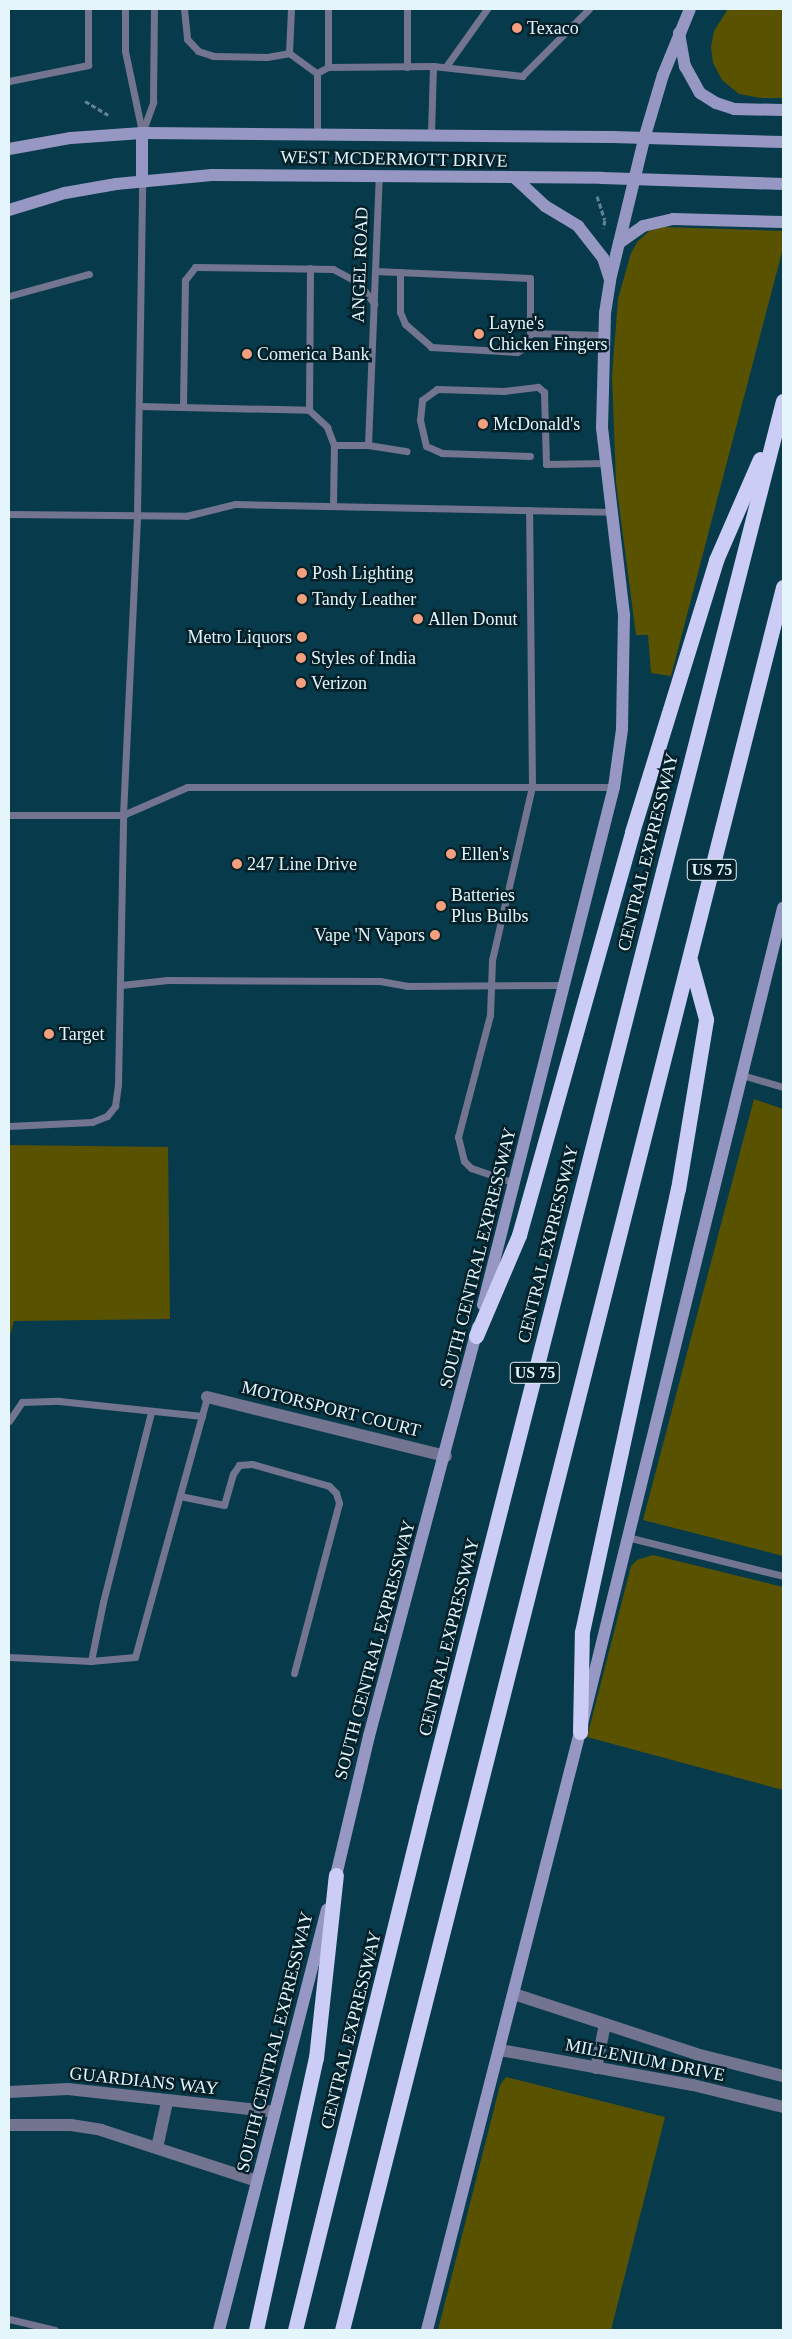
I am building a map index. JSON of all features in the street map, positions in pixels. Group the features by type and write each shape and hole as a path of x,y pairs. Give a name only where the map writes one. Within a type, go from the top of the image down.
{"highway":[{"name":"CENTRAL EXPRESSWAY","path":"295,2330 424,1808 783,401"},
{"path":"476,1336 519,1235 632,832 716,560 779,417"},
{"name":"US 75","path":"342,2330 783,587"},
{"path":"580,1732 582,1632 678,1189 706,1019 689,958"},
{"path":"256,2330 316,2058 336,1876"}],"main road":[{"name":"SOUTH CENTRAL EXPRESSWAY","path":"219,2330 336,1876 368,1736 446,1456 614,787 622,729 624,615 604,463 603,335 610,280 644,139 679,33 690,9"},
{"path":"679,33 685,66 700,93 716,103 734,109 783,110"},
{"name":"WEST MCDERMOTT DRIVE","path":"9,149 71,138 142,133 432,135 783,142"},
{"path":"142,133 142,180"},
{"name":"WEST MCDERMOTT DRIVE","path":"9,210 65,194 142,180 212,175 515,178 783,184"},
{"path":"515,178 544,206 578,226 603,258 610,280"},
{"path":"619,243 644,226 673,220 783,222"},
{"path":"427,2330 580,1732 783,908"}],"street":[{"name":"MOTORSPORT COURT","path":"207,1397 446,1456"},
{"name":"MILLENIUM DRIVE","path":"514,1994 696,2054 783,2076"},
{"path":"596,2068 605,2024"},
{"name":"MILLENIUM DRIVE","path":"500,2050 693,2085 783,2107"},
{"name":"GUARDIANS WAY","path":"9,2092 68,2090 275,2112"},
{"path":"157,2148 167,2102"},
{"path":"9,2125 71,2125 101,2130 257,2181"}],"lane":[{"path":"9,81 88,65 88,9"},
{"path":"125,9 125,51 142,133"},
{"path":"142,133 153,102 154,9"},
{"path":"184,9 187,39 198,51 222,56 267,57 290,53 317,73"},
{"path":"290,9 290,53"},
{"path":"328,9 328,67"},
{"path":"407,9 407,67"},
{"path":"447,65 487,9"},
{"path":"317,73 328,67 447,65 522,76 589,9"},
{"path":"432,135 433,66"},
{"path":"317,73 317,134"},
{"name":"ANGEL ROAD","path":"368,445 379,176"},
{"path":"9,1126 92,1122 107,1116 115,1106 120,985 123,814 137,515 142,180"},
{"path":"183,406 188,272 195,267 334,269 347,274 358,283 374,304"},
{"path":"309,410 310,268"},
{"path":"375,271 400,272 530,278 530,333 527,346 517,352 431,347 406,324 400,312 400,272"},
{"path":"9,296 89,274"},
{"path":"530,333 603,335"},
{"path":"530,456 442,453 426,446 420,420 422,400 437,389 504,391 538,387 544,392 546,464 604,463"},
{"path":"140,406 309,410 327,427 334,445 334,506"},
{"path":"334,445 368,445 407,451"},
{"path":"9,514 186,516 235,504 611,512"},
{"path":"515,1183 471,1168 464,1161 459,1150 458,1137 490,1015 492,960 532,787 529,510"},
{"path":"9,815 123,814 187,787 614,787"},
{"path":"120,985 168,980 380,981 407,986 490,987 565,985"},
{"path":"742,1075 783,1087"},
{"path":"9,1658 91,1661 135,1656 207,1397"},
{"path":"9,1420 22,1402 59,1401 202,1416"},
{"path":"91,1661 102,1602 151,1412"},
{"path":"180,1496 224,1505 233,1474 239,1465 252,1464 329,1486 336,1493 339,1502 294,1673"},
{"path":"627,1537 783,1576"},
{"path":"9,2319 56,2330"}],"path":[{"path":"85,101 108,115"},
{"path":"597,196 605,220 603,228"}],"shaded area":[{"path":"728,9 783,9 783,98 761,98 739,94 722,80 713,63 711,47 714,31"},
{"path":"662,227 783,231 783,248 671,676 651,673 648,635 636,635 616,482 612,376 618,299 631,253 638,241 649,231"},
{"path":"754,1099 783,1109 783,1556 643,1520"},
{"path":"9,1145 168,1147 170,1319 14,1321 9,1339"},
{"path":"653,1555 783,1587 783,1790 587,1737 631,1566 637,1560"},
{"path":"506,2077 665,2117 611,2330 438,2330 500,2085"}],"place":[{"name":"Texaco","path":"517,28"},
{"name":"Layne's Chicken Fingers","path":"479,334"},
{"name":"Comerica Bank","path":"247,354"},
{"name":"McDonald's","path":"483,424"},
{"name":"Posh Lighting","path":"302,573"},
{"name":"Tandy Leather","path":"302,599"},
{"name":"Allen Donut","path":"418,619"},
{"name":"Metro Liquors","path":"302,637"},
{"name":"Styles of India","path":"301,658"},
{"name":"Verizon","path":"301,683"},
{"name":"Ellen's","path":"451,854"},
{"name":"247 Line Drive","path":"237,864"},
{"name":"Batteries Plus Bulbs","path":"441,906"},
{"name":"Vape 'N Vapors","path":"435,935"},
{"name":"Target","path":"49,1034"}]}
